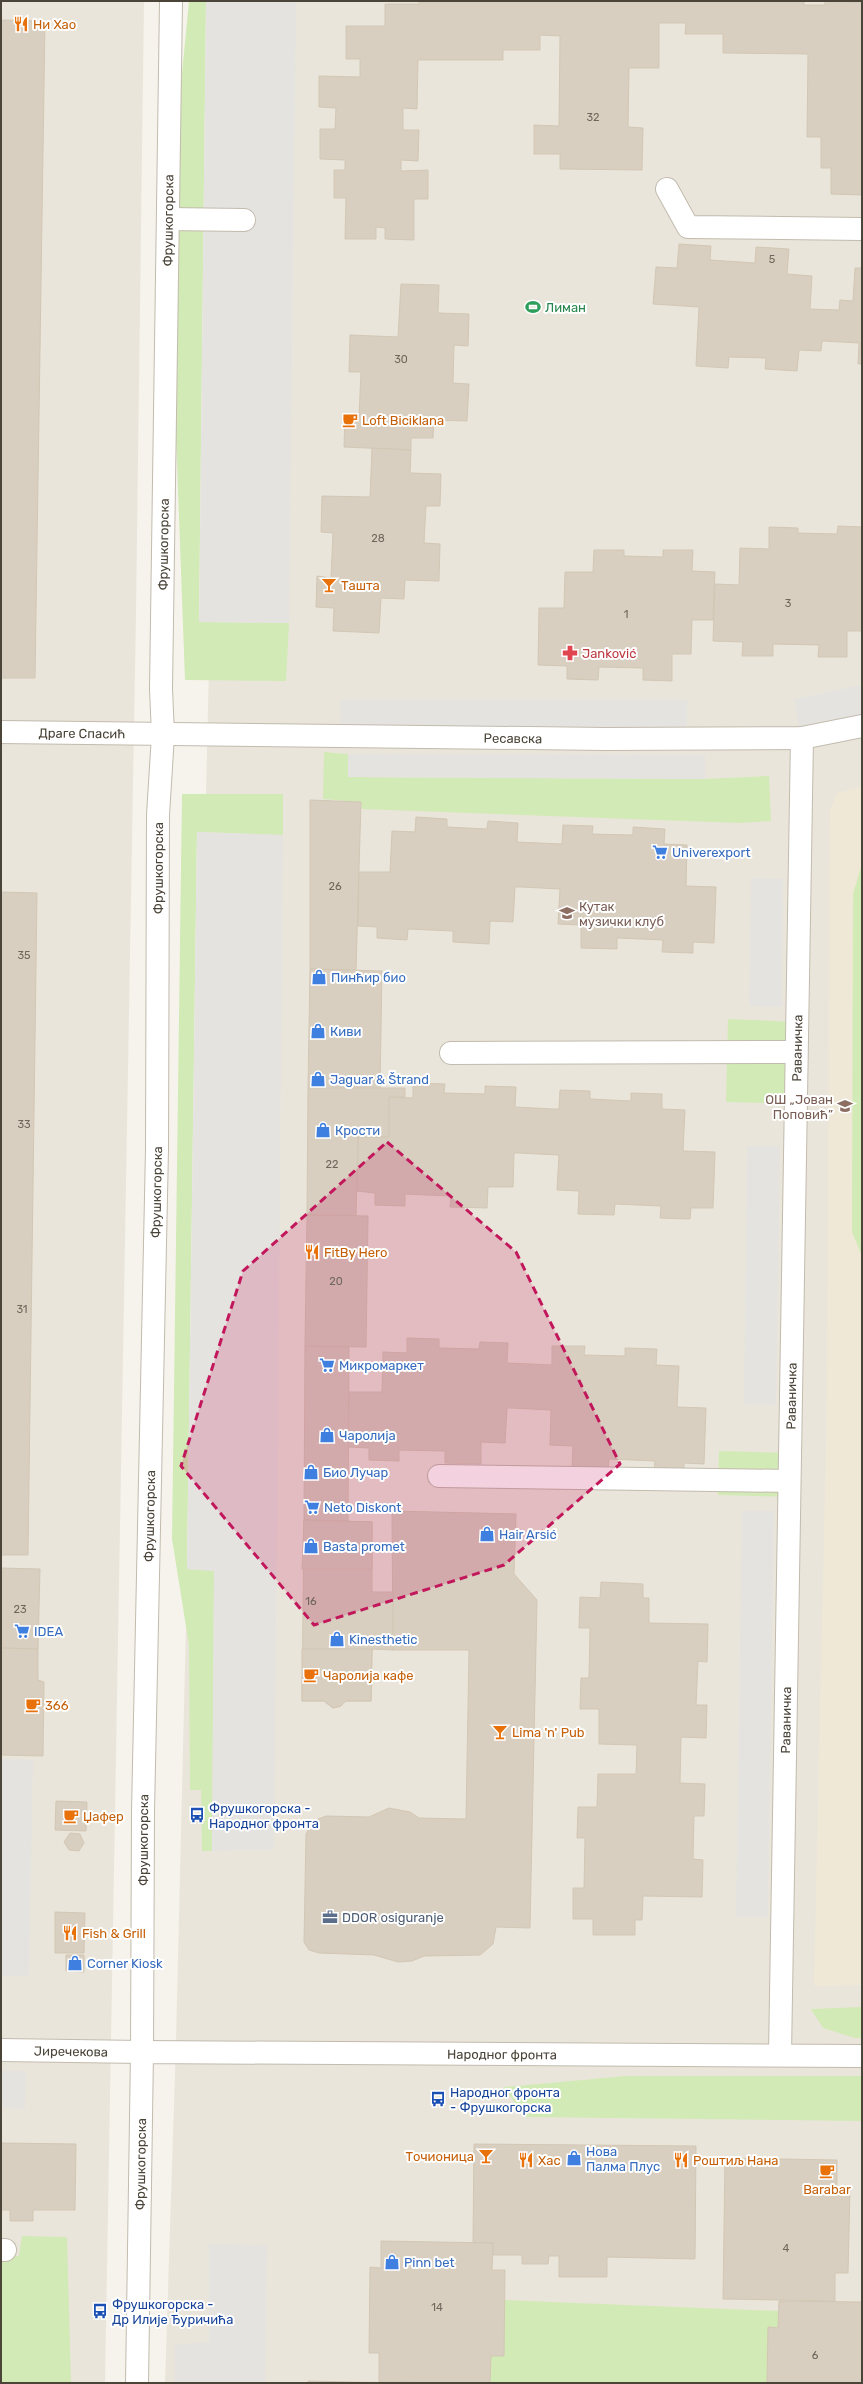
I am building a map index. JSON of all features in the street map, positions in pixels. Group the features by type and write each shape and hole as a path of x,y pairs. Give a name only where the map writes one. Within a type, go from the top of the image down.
{"street":[{"name":"Фрушкогорска","path":"137,2383 142,2052 143,1812 157,1149 158,816 163,734 161,689 171,1"},
{"path":"667,189 688,227 862,229"},
{"path":"168,220 244,220"},
{"name":"Ресавска","path":"163,734 281,734 606,739 802,738 862,726"},
{"name":"Драге Спасић","path":"1,732 163,734"},
{"name":"Раваничка","path":"780,2055 802,738"},
{"path":"451,1053 796,1052"},
{"path":"439,1476 789,1481"},
{"name":"Јиречекова","path":"1,2050 142,2052"},
{"name":"Народног фронта","path":"142,2052 862,2056"}],"highlighted area":[{"path":"387,1142 516,1252 620,1464 504,1565 314,1625 181,1466 243,1271"}],"shaded area":[{"path":"1,1 144,1 136,613 105,2383 1,2383"},
{"path":"206,1 296,1 289,623 199,622"},
{"path":"225,1 862,1 862,2383 165,2383 176,2041"},
{"path":"862,685 862,714 799,726 794,699"},
{"path":"340,700 687,700 687,728 341,727"},
{"path":"348,754 705,755 705,779 348,777"},
{"name":"ОШ „Јован Поповић”","path":"862,787 862,1985 814,1986 827,1401 830,811 837,793"},
{"path":"197,832 283,835 274,1850 212,1851 214,1571 187,1569"},
{"path":"751,878 783,879 782,1007 749,1006"},
{"path":"747,1146 780,1146 776,1405 744,1404"},
{"path":"742,1511 774,1511 768,1917 736,1917"},
{"path":"1,1759 33,1760 29,1976 1,1976"},
{"path":"1,2071 26,2071 25,2109 1,2108"},
{"path":"209,2244 267,2245 265,2383 175,2383 175,2345 209,2342"}],"green space":[{"path":"189,1 206,1 199,622 289,623 286,681 185,680 168,219"},
{"path":"324,752 348,754 348,777 705,779 769,776 771,821 740,823 362,809 361,802 323,799"},
{"path":"182,794 283,794 283,835 197,832 187,1569 214,1571 212,1851 202,1851 201,1790 190,1790 189,1645 172,1539"},
{"path":"862,864 862,1256 852,1232 853,894"},
{"path":"728,1019 797,1022 795,1104 726,1102"},
{"path":"719,1451 790,1453 789,1497 718,1495"},
{"path":"862,2007 862,2038 855,2038 823,2028 811,2009"},
{"path":"626,2076 862,2076 862,2121 525,2117 504,2087"},
{"path":"22,2236 67,2237 71,2383 1,2383 1,2256 19,2256"},
{"path":"504,2300 778,2311 778,2328 769,2327 767,2383 490,2383 491,2356"}],"building":[{"path":"419,1 804,1 804,5 825,5 825,1 862,2 862,195 831,194 831,168 821,168 821,137 807,137 808,54 723,53 723,34 685,34 686,23 659,23 659,68 629,68 628,127 643,128 642,170 560,169 560,154 534,154 534,125 559,126 560,36 540,35 540,50 503,50 503,60 418,60 417,109 403,108 403,130 419,130 418,161 401,160 401,171 428,170 428,199 414,199 414,240 385,239 385,228 376,227 376,239 345,239 346,198 334,198 334,170 345,170 345,160 320,159 320,129 335,129 336,108 319,107 319,76 360,77 360,59 346,59 346,26 385,26 385,4 419,4"},
{"path":"1,20 45,21 35,678 1,678"},
{"path":"679,244 711,246 710,260 755,263 756,247 789,249 787,274 812,276 810,309 839,310 840,300 853,301 855,268 862,268 862,364 858,364 859,343 822,341 821,351 799,350 797,371 765,369 766,358 729,357 728,368 696,366 699,307 653,304 656,267 677,268"},
{"path":"401,284 439,285 438,313 469,314 468,346 454,345 453,383 469,384 467,421 434,420 433,438 411,438 411,450 344,447 345,416 359,417 361,372 349,372 350,335 398,337"},
{"path":"372,448 411,450 410,473 441,474 440,506 426,506 424,543 440,544 439,581 405,580 404,599 381,598 379,633 333,631 334,608 316,607 317,576 331,578 333,533 321,532 322,496 370,497"},
{"path":"838,526 862,527 862,631 847,631 847,657 818,657 819,645 773,644 773,656 742,656 743,642 713,641 715,584 739,585 740,548 769,549 769,527 798,528 798,533 837,534"},
{"path":"594,550 624,550 624,556 663,557 663,550 693,550 692,571 715,572 713,620 692,620 691,654 672,654 672,681 643,680 643,668 599,667 598,680 567,679 567,666 538,665 539,608 564,608 565,572 593,572"},
{"path":"310,800 361,802 356,970 310,969"},
{"path":"416,817 447,819 447,827 487,829 488,821 518,823 517,842 562,844 563,825 593,826 592,834 633,835 633,827 665,829 664,844 687,845 686,886 716,887 714,943 693,942 693,953 662,952 663,940 617,938 617,949 581,948 581,925 558,924 560,889 521,887 515,887 513,922 490,921 489,944 453,942 453,931 408,929 407,940 377,938 377,927 358,926 359,872 390,872 392,831 415,832"},
{"path":"1,892 37,893 28,1555 1,1555"},
{"path":"310,969 382,971 380,1090 308,1088"},
{"path":"413,1083 445,1084 444,1093 485,1094 485,1086 516,1087 515,1107 554,1109 559,1109 560,1090 590,1091 590,1099 631,1101 631,1093 662,1094 662,1109 685,1110 683,1151 715,1152 713,1208 691,1208 690,1219 660,1218 661,1206 615,1204 614,1215 578,1214 579,1191 557,1190 559,1155 518,1153 514,1153 513,1187 488,1187 487,1208 450,1207 451,1196 405,1194 405,1206 375,1205 375,1193 357,1191 358,1137 389,1137 389,1097 413,1098"},
{"path":"308,1088 405,1088 405,1097 389,1097 389,1137 358,1137 356,1216 307,1215"},
{"path":"307,1215 368,1216 366,1347 305,1346"},
{"path":"407,1338 439,1339 439,1348 479,1349 480,1342 508,1343 507,1363 552,1365 552,1346 585,1346 584,1355 625,1356 625,1348 657,1349 656,1365 679,1366 677,1407 706,1408 704,1464 684,1463 684,1474 654,1473 655,1461 609,1459 608,1470 572,1469 573,1446 550,1445 551,1410 512,1408 507,1408 505,1443 481,1442 481,1464 445,1463 445,1451 399,1450 399,1461 369,1460 369,1448 348,1447 349,1392 382,1392 383,1352 407,1353"},
{"path":"305,1346 349,1347 348,1521 304,1520"},
{"path":"392,1511 516,1514 514,1574 537,1600 530,1928 496,1927 493,1944 480,1955 424,1956 412,1961 398,1962 374,1955 319,1953 309,1950 304,1942 306,1834 313,1821 326,1816 369,1817 389,1808 410,1812 419,1818 466,1819 469,1650 393,1650"},
{"path":"304,1520 372,1522 372,1592 393,1592 393,1650 372,1649 371,1701 346,1701 341,1706 333,1708 324,1701 302,1701"},
{"path":"304,1520 372,1522 372,1569 302,1569"},
{"path":"1,1568 40,1569 38,1649 1,1648"},
{"path":"601,1582 643,1584 643,1598 649,1598 649,1623 708,1624 707,1662 698,1661 696,1705 707,1705 706,1738 681,1737 680,1783 705,1784 704,1816 694,1816 693,1859 703,1860 702,1897 643,1896 642,1920 635,1920 635,1935 593,1935 593,1919 573,1919 573,1888 584,1888 585,1838 577,1838 578,1807 597,1807 598,1774 636,1774 637,1745 599,1744 599,1709 580,1709 581,1678 589,1678 590,1628 579,1628 580,1597 600,1598"},
{"path":"1,1648 38,1649 38,1680 44,1682 43,1756 1,1755"},
{"path":"302,1649 372,1649 371,1701 346,1701 341,1706 333,1708 324,1701 302,1701"},
{"name":"Џафер","path":"56,1801 87,1802 86,1831 55,1830"},
{"path":"70,1833 80,1834 84,1843 79,1851 69,1850 64,1842"},
{"name":"Fish & Grill","path":"55,1912 85,1913 84,1953 55,1953"},
{"name":"Corner Kiosk","path":"66,1955 84,1955 84,1972 66,1971"},
{"path":"1,2143 76,2144 75,2210 33,2210 33,2221 10,2221 10,2210 1,2210"},
{"path":"474,2144 696,2146 695,2259 607,2257 607,2277 559,2277 559,2256 549,2256 548,2264 522,2264 522,2255 493,2255 493,2243 473,2243"},
{"path":"725,2158 837,2160 837,2187 850,2188 848,2273 835,2273 835,2301 723,2299"},
{"path":"381,2241 493,2243 492,2270 505,2270 504,2356 491,2356 490,2383 379,2382 379,2353 369,2353 370,2267 381,2268"},
{"path":"779,2301 862,2302 862,2383 767,2383 768,2327 778,2328"},
{"path":"308,2381 352,2382 410,2383 308,2383"}],"place":[{"name":"Ни Хао","path":"21,24"},
{"name":"Лиман","path":"533,307"},
{"name":"Loft Biciklana","path":"350,420"},
{"name":"Ташта","path":"329,585"},
{"name":"Janković","path":"570,653"},
{"name":"Univerexport","path":"660,852"},
{"name":"Кутак музички клуб","path":"567,913"},
{"name":"Пинћир био","path":"319,977"},
{"name":"Киви","path":"318,1031"},
{"name":"Jaguar & Štrand","path":"318,1079"},
{"name":"ОШ „Јован Поповић”","path":"845,1106"},
{"name":"Крости","path":"323,1130"},
{"name":"FitBy Hero","path":"312,1252"},
{"name":"Микромаркет","path":"327,1365"},
{"name":"Чаролија","path":"327,1435"},
{"name":"Био Лучар","path":"311,1472"},
{"name":"Neto Diskont","path":"312,1507"},
{"name":"Hair Arsić","path":"487,1534"},
{"name":"Basta promet","path":"311,1546"},
{"name":"IDEA","path":"22,1631"},
{"name":"Kinesthetic","path":"337,1639"},
{"name":"Чаролија кафе","path":"311,1675"},
{"name":"366","path":"33,1705"},
{"name":"Lima 'n' Pub","path":"500,1732"},
{"name":"Фрушкогорска - Народног фронта","path":"197,1815"},
{"name":"Џафер","path":"71,1816"},
{"name":"DDOR osiguranje","path":"330,1917"},
{"name":"Fish & Grill","path":"70,1933"},
{"name":"Corner Kiosk","path":"75,1963"},
{"name":"Народног фронта - Фрушкогорска","path":"438,2099"},
{"name":"Точионица","path":"486,2156"},
{"name":"Нова Палма Плус","path":"574,2158"},
{"name":"Хас","path":"526,2160"},
{"name":"Роштиљ Нана","path":"681,2160"},
{"name":"Barabar","path":"827,2171"},
{"name":"Pinn bet","path":"392,2262"},
{"name":"Фрушкогорска - Др Илије Ђуричића","path":"100,2311"}]}
